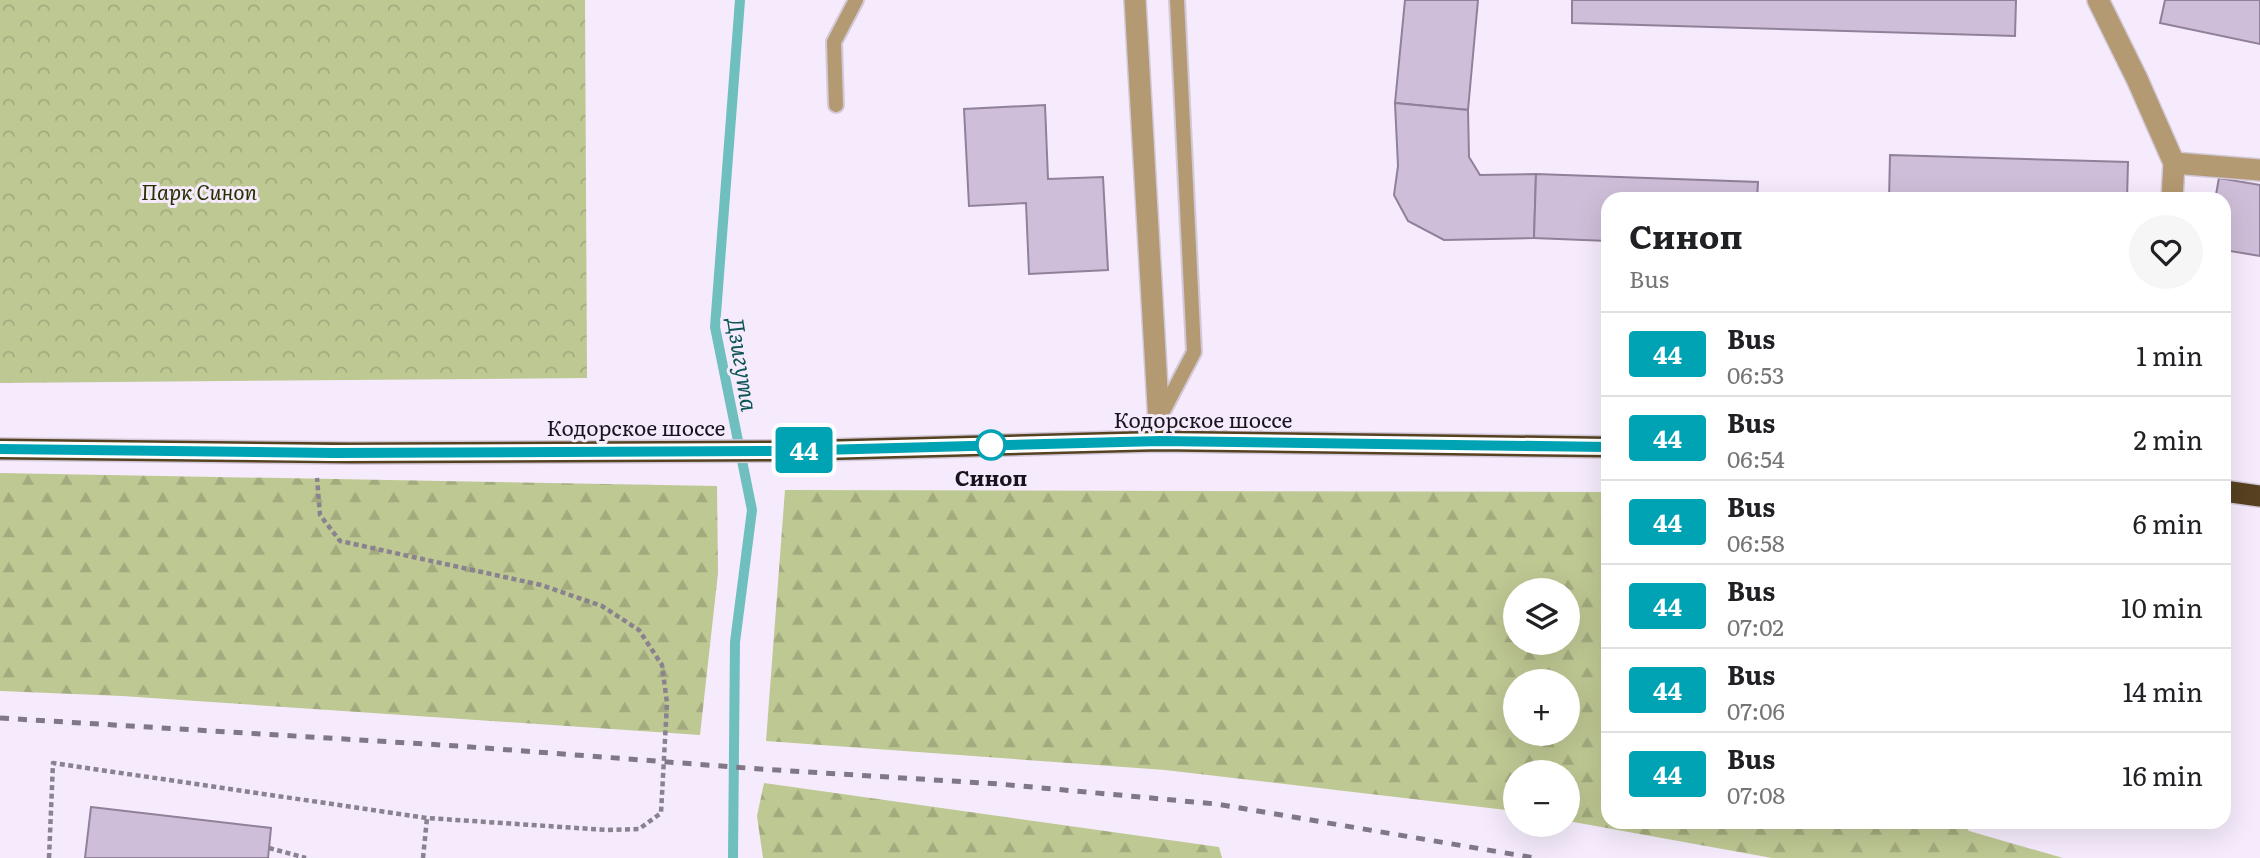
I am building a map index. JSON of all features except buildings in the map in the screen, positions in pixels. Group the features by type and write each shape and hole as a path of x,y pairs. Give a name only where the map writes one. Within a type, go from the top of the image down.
{"highway":[{"name":"Кодорское шоссе","path":"0,449 316,452 783,451 1160,441 1601,447"},
{"path":"2231,492 2260,496"}],"street":[{"path":"1135,0 1160,441"},
{"path":"2098,0 2174,163 2172,192"},
{"path":"2174,163 2260,170"}],"lane":[{"path":"836,105 834,42 856,0"},
{"path":"1159,418 1194,352 1177,0"}],"path":[{"path":"49,858 53,763 427,818 607,830 639,829 661,813 667,703 662,664 639,630 602,606 541,585 340,541 320,515 316,452"},
{"path":"423,858 427,818"},
{"path":"269,848 306,858"}],"green space":[{"name":"Парк Синоп","path":"0,0 585,0 587,378 0,383"},
{"path":"0,473 717,486 718,573 700,735 122,696 0,691"},
{"path":"785,490 1601,492 1601,827 1580,823 1580,760 1503,760 1503,810 1165,770 766,741"},
{"path":"764,783 1219,847 1222,858 763,858 757,816"},
{"path":"1612,829 1967,829 2063,858 1772,858"}],"waterway":[{"name":"Дзигута","path":"733,858 735,642 752,510 715,327 740,0"}],"railway":[{"path":"0,718 458,746 999,784 1216,804 1535,858"}],"bus line":[{"name":"44","path":"0,449 333,453 783,451 1160,441 1601,447"}],"place":[{"name":"Синоп","path":"991,445"}]}
